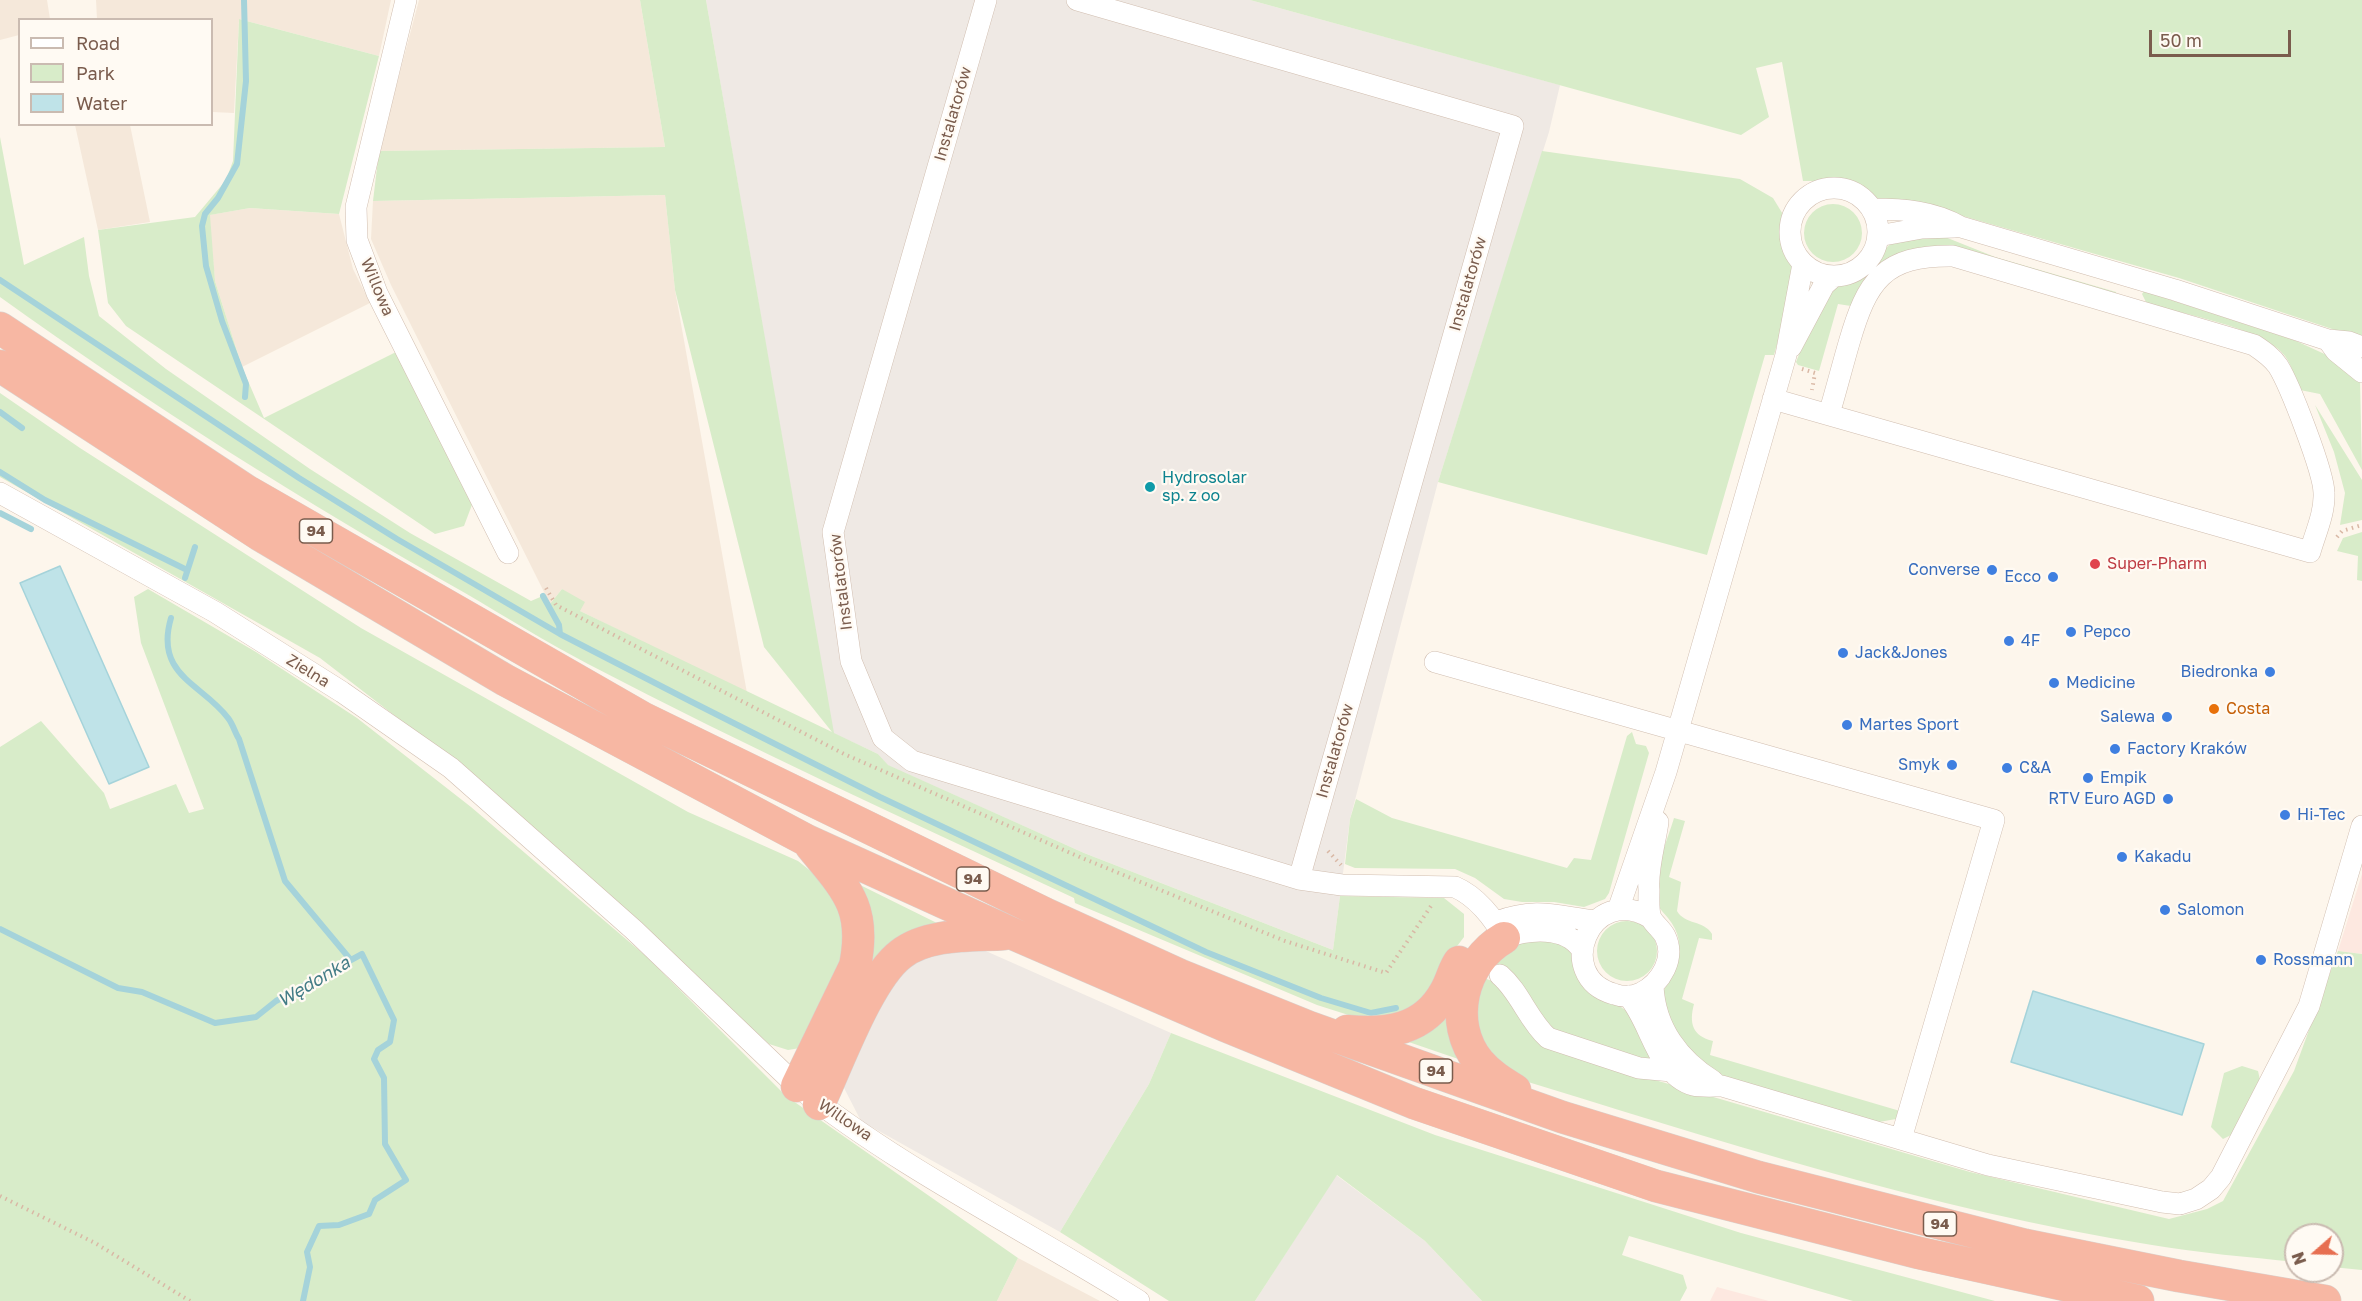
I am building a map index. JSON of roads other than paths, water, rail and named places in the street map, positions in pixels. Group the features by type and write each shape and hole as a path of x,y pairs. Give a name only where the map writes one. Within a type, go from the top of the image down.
{"highway":[{"name":"94","path":"0,328 247,491 643,718 1056,919 1180,975 1309,1027 1562,1118 1758,1178 1944,1226 2179,1276 2325,1301"},
{"name":"94","path":"0,366 260,535 505,680 807,840 1011,933 1226,1026 1414,1103 1656,1186 1930,1256 2138,1301"},
{"path":"807,840 843,885 859,919 859,946 855,966 808,1095"},
{"path":"1309,1027 1374,1034 1410,1027 1433,1011 1468,946 1500,930"},
{"path":"1500,930 1467,981 1462,997 1462,1027 1468,1044 1479,1062 1497,1079 1562,1118"},
{"path":"808,1095 886,971 901,954 942,939 1011,933"}],"street":[{"name":"Willowa","path":"406,0 356,207 357,240 377,292 508,553"},
{"name":"Instalatorów","path":"986,0 833,532 851,661 883,738 912,761 1299,879 1342,885 1448,885 1468,894 1500,930"},
{"name":"Instalatorów","path":"1077,0 1514,126 1299,879"},
{"path":"1837,188 1851,191 1863,198 1872,209 1877,222 1878,236 1875,249 1858,270 1833,277 1822,275 1803,264 1795,253 1790,227 1794,213 1811,194 1837,188"},
{"path":"1872,209 1926,213 1944,217 1961,227 2111,271 2328,340 2349,342 2362,347"},
{"path":"1878,236 1922,228 1961,227"},
{"path":"1773,399 2310,552 2322,511 2324,485 2287,383 2271,357 2254,345 1953,256 1933,256 1899,264 1878,278 1859,307 1829,414"},
{"path":"1789,361 1803,264"},
{"path":"2111,271 2141,311"},
{"path":"1618,910 1666,772 1773,399 1824,285 1833,277"},
{"path":"2328,340 2336,351 2362,372"},
{"name":"Zielna","path":"0,493 215,612 342,692 451,768 588,889"},
{"path":"1434,662 1994,820 1901,1139"},
{"path":"1651,918 1648,887 1666,772"},
{"path":"1628,996 1643,1018 1652,1041 1672,1071 1692,1085 1722,1086 2044,1179 2180,1204 2204,1195 2222,1177 2302,1024 2316,986 2362,826"},
{"name":"Willowa","path":"588,889 808,1095 917,1169 1139,1301"},
{"path":"1618,910 1643,913 1651,918 1666,939 1668,952 1662,975 1653,986 1628,996 1608,993 1593,981 1584,965 1583,941 1595,921 1618,910"},
{"path":"1500,930 1514,915 1548,912 1595,921"},
{"path":"1500,930 1553,932 1576,940 1582,950"},
{"path":"1500,975 1509,982 1537,1027 1548,1038 1639,1068 1672,1071"},
{"path":"1653,986 1654,997 1666,1035 1676,1050 1692,1067 1722,1086"}],"water":[{"path":"60,566 149,767 109,784 20,583"},
{"path":"2033,991 2204,1044 2182,1115 2011,1062"}],"waterway":[{"path":"244,0 246,81 237,164 218,198 205,214 202,226 206,266 222,321 246,384 245,397"},
{"path":"0,280 299,478 397,539 560,634 880,797 1206,952 1321,998 1371,1013 1396,1008"},
{"path":"0,412 22,428"},
{"path":"0,472 45,500 187,570"},
{"path":"0,513 31,529"},
{"path":"185,578 195,547"},
{"path":"543,596 559,625 560,634"},
{"path":"171,618 168,638 169,653 175,666 184,677 218,706 231,723 239,739 285,881 350,959"},
{"name":"Wędonka","path":"0,929 118,988 142,992 215,1023 256,1017 276,1001 362,954 394,1020 390,1042 378,1050 374,1059 384,1078 385,1144 406,1180 375,1200 369,1214 339,1225 319,1226 307,1252 310,1267 303,1301"}],"place":[{"name":"Hydrosolar sp. z oo","path":"1150,487"},
{"name":"Super-Pharm","path":"2095,564"},
{"name":"Converse","path":"1992,570"},
{"name":"Ecco","path":"2053,577"},
{"name":"Pepco","path":"2071,632"},
{"name":"4F","path":"2009,641"},
{"name":"Jack&Jones","path":"1843,653"},
{"name":"Biedronka","path":"2270,672"},
{"name":"Medicine","path":"2054,683"},
{"name":"Costa","path":"2214,709"},
{"name":"Salewa","path":"2167,717"},
{"name":"Martes Sport","path":"1847,725"},
{"name":"Factory Kraków","path":"2115,749"},
{"name":"Smyk","path":"1952,765"},
{"name":"C&A","path":"2007,768"},
{"name":"Empik","path":"2088,778"},
{"name":"RTV Euro AGD","path":"2168,799"},
{"name":"Hi-Tec","path":"2285,815"},
{"name":"Kakadu","path":"2122,857"},
{"name":"Salomon","path":"2165,910"},
{"name":"Rossmann","path":"2261,960"}]}
